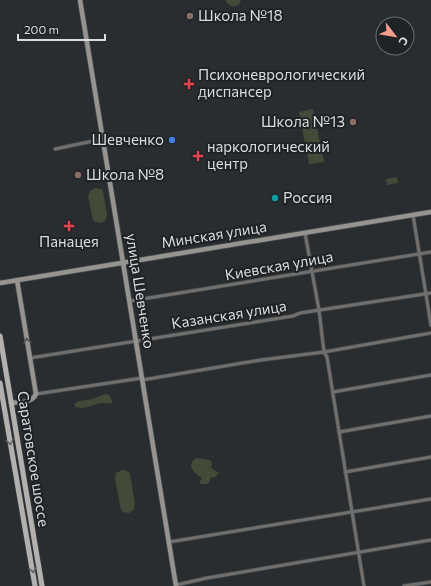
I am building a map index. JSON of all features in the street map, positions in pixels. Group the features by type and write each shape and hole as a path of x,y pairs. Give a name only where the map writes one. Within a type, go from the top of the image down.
{"main road":[{"name":"Саратовское шоссе","path":"0,336 42,586"},
{"name":"Саратовское шоссе","path":"0,383 2,404 35,586"},
{"path":"2,404 11,403"}],"street":[{"name":"улица Шевченко","path":"80,0 176,585"},
{"path":"55,149 103,139"},
{"name":"Минская улица","path":"0,283 431,212"},
{"path":"413,215 431,325"},
{"path":"306,233 319,310 324,352 327,356 364,586"},
{"name":"Киевская улица","path":"130,301 431,252"},
{"path":"17,280 36,394"},
{"name":"Казанская улица","path":"30,358 431,293"},
{"path":"11,403 29,400 35,397 36,394 324,352 431,333"},
{"path":"327,356 329,351"},
{"path":"333,392 431,376"},
{"path":"339,432 431,416"},
{"path":"345,472 431,457"},
{"path":"169,542 431,499"},
{"path":"176,585 207,578 431,540"},
{"path":"404,586 431,582"}],"green space":[{"path":"225,0 241,0 238,5 231,6"},
{"path":"313,109 324,162 309,164 299,112"},
{"path":"397,177 398,183 387,185 386,179"},
{"path":"95,188 103,191 107,214 106,220 101,223 93,220 88,197 90,191"},
{"path":"106,394 109,395 113,403 102,403 83,408 76,407 74,404 79,401 93,399"},
{"path":"196,458 210,460 212,463 211,468 219,473 215,477 210,478 210,481 207,484 199,483 202,478 192,469 191,464"},
{"path":"122,470 127,471 130,474 135,504 134,510 129,513 121,510 115,479 116,473"}],"place":[{"name":"Школа №18","path":"190,16"},
{"name":"Психоневрологический диспансер","path":"189,84"},
{"name":"Школа №13","path":"353,122"},
{"name":"Шевченко","path":"172,140"},
{"name":"наркологический центр","path":"198,156"},
{"name":"Школа №8","path":"78,175"},
{"name":"Россия","path":"275,198"},
{"name":"Панацея","path":"69,226"}]}
